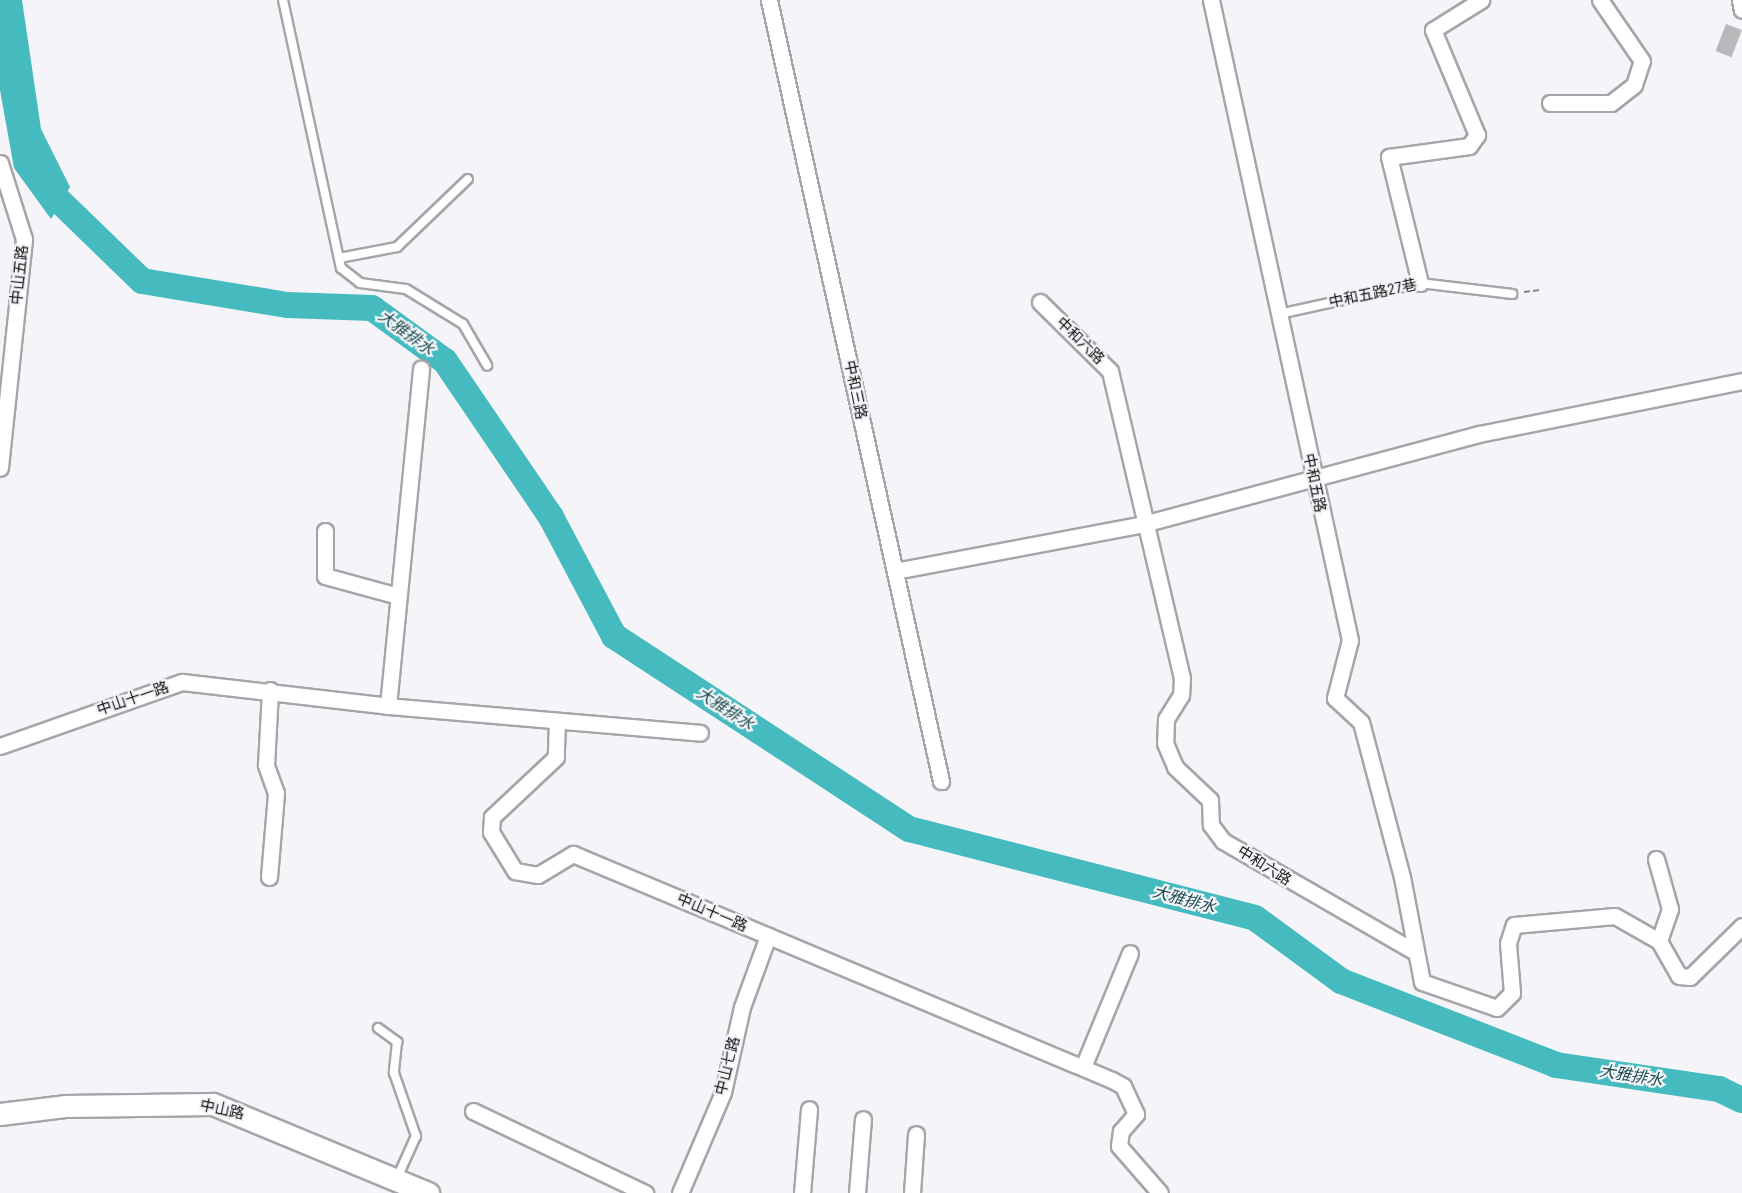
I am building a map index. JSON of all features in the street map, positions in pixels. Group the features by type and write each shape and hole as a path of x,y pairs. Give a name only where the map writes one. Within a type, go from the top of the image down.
{"main road":[{"name":"中山路","path":"0,1114 65,1106 213,1104 428,1193"}],"street":[{"name":"中和三路","path":"769,0 941,781"},
{"name":"中和五路","path":"1211,0 1350,640 1335,698 1361,722 1402,877 1415,952"},
{"path":"1420,283 1389,157 1469,146 1477,135 1433,30 1481,0"},
{"path":"1550,103 1611,103 1634,85 1642,61 1600,0"},
{"path":"1740,0 1742,10"},
{"name":"中山五路","path":"0,163 24,239 4,390 0,468"},
{"name":"中和六路","path":"1040,303 1110,371 1143,524 1182,678 1181,694 1166,720 1165,743 1175,767 1210,800 1211,825 1223,841 1415,952"},
{"path":"388,706 421,369"},
{"path":"895,571 1143,524 1313,476 1479,434 1742,381"},
{"path":"325,531 324,576 398,596"},
{"name":"中山十一路","path":"0,746 182,682 270,690 388,706 700,733"},
{"path":"269,877 276,792 266,765 270,690"},
{"name":"中山十一路","path":"557,721 556,757 492,817 491,831 515,871 538,875 573,854 1124,1086 1136,1114 1121,1131 1119,1146 1160,1193"},
{"path":"1656,859 1670,909 1659,940"},
{"path":"1415,952 1422,982 1497,1008 1512,993 1508,943 1514,926 1615,916 1659,940 1679,976 1690,977 1742,926"},
{"name":"中山七路","path":"680,1193 723,1092 742,1007 768,936"},
{"path":"1083,1067 1130,953"},
{"path":"802,1193 809,1109"},
{"path":"473,1111 645,1193"},
{"path":"857,1193 863,1119"},
{"path":"912,1193 916,1134"}],"lane":[{"path":"283,0 341,268 360,283 406,289 463,324 487,364"},
{"path":"339,258 397,247 468,179"},
{"name":"中和五路27巷","path":"1279,314 1420,283 1512,294"},
{"path":"378,1028 397,1042 394,1073 416,1136 397,1180"}],"path":[{"path":"1512,294 1540,290"}],"water":[{"path":"0,0 22,0 41,129 70,187 51,219 14,168 0,90"}],"building":[{"path":"1726,24 1742,30 1731,57 1716,51"}],"waterway":[{"name":"大雅排水","path":"42,175 45,187 142,281 287,305 372,308 445,361 551,517 614,636 909,829 1255,918 1341,981 1556,1065 1719,1089 1742,1100"}]}
